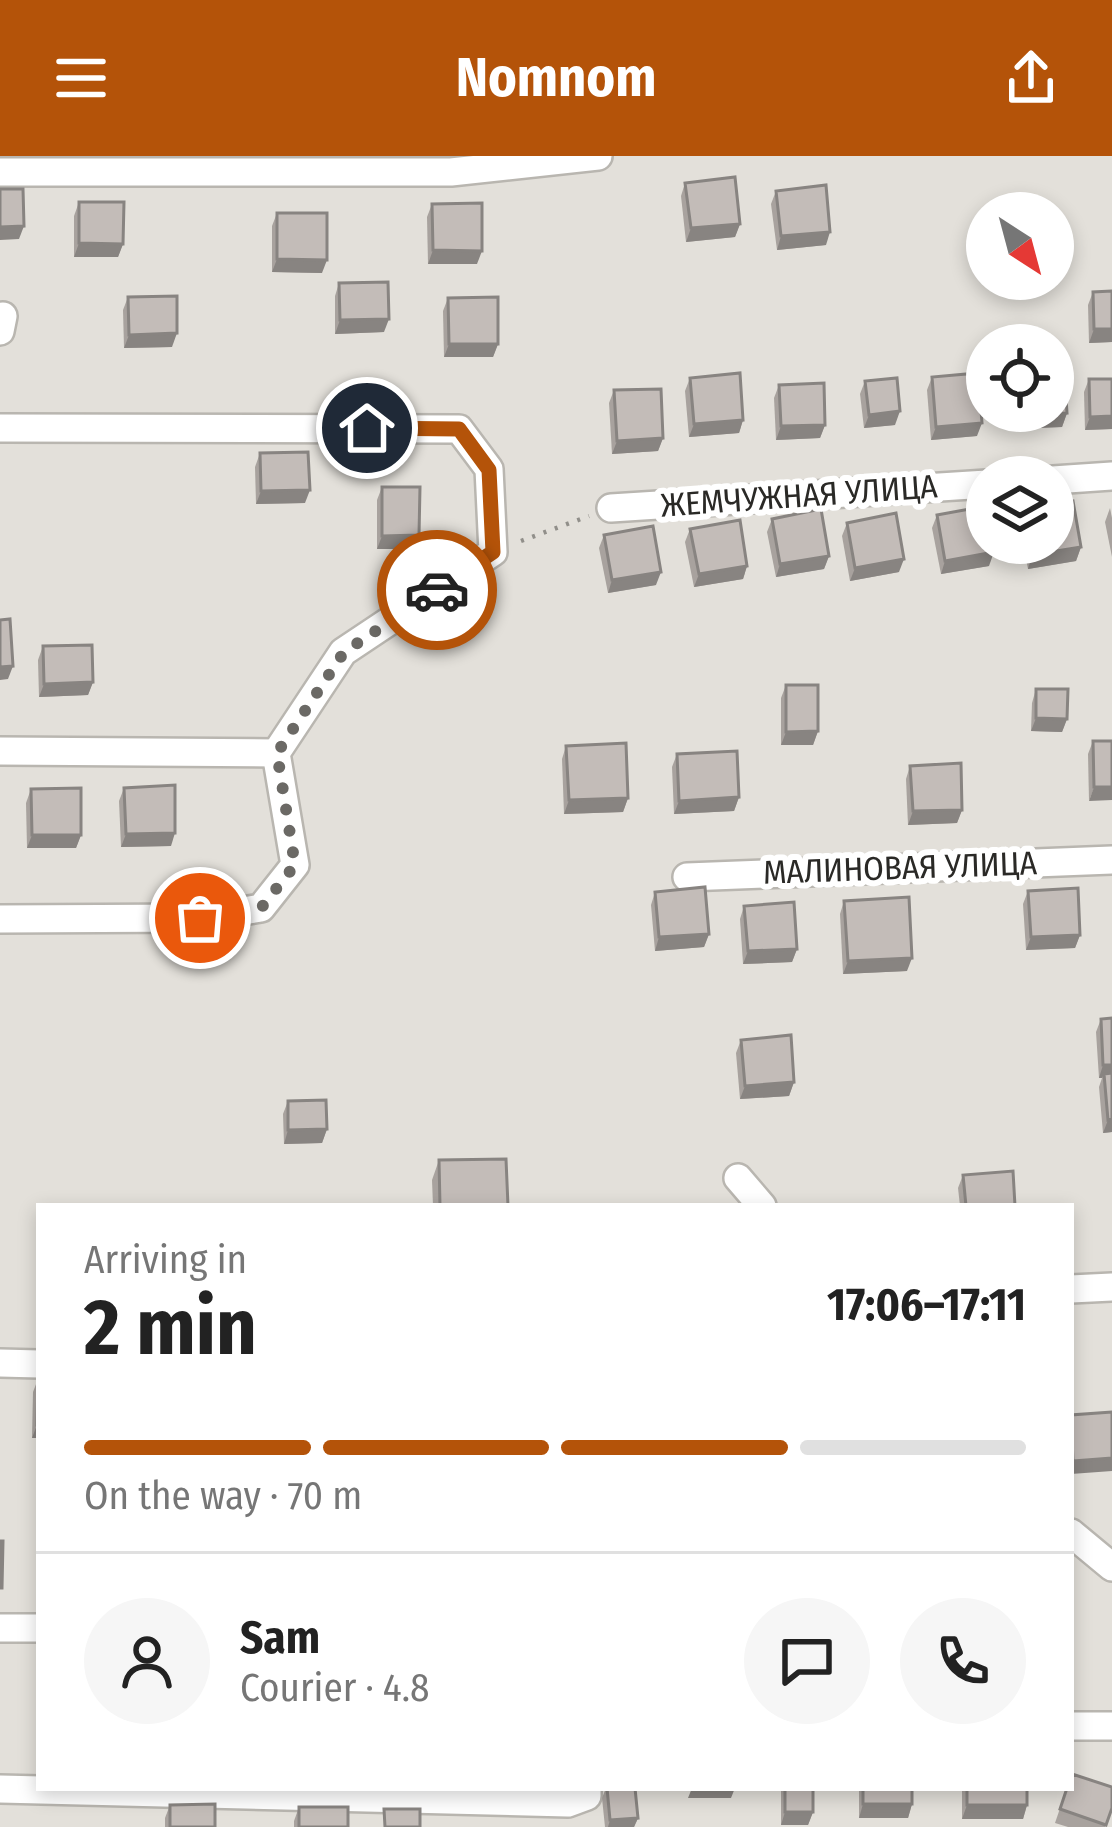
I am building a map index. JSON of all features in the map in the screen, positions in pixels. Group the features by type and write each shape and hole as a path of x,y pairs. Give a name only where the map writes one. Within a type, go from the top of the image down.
{"street":[{"path":"0,172 451,172 598,156"},
{"path":"0,428 459,429 489,470 493,552 344,652 277,753 295,865 261,908 200,918 0,919"},
{"path":"1074,479 1112,476"},
{"name":"ЖЕМЧУЖНАЯ УЛИЦА","path":"611,508 966,485"},
{"path":"0,751 277,753"},
{"name":"МАЛИНОВАЯ УЛИЦА","path":"687,877 1112,860"},
{"path":"738,1178 760,1203"},
{"path":"1074,1289 1112,1287"},
{"path":"0,1363 36,1364"},
{"path":"1074,1535 1112,1567"},
{"path":"0,1628 36,1628"},
{"path":"1074,1726 1112,1726"},
{"path":"0,1789 36,1790"},
{"path":"81,1791 568,1803 586,1796 587,1791"}],"path":[{"path":"493,552 611,508"}],"building":[{"path":"735,177 740,224 691,228 685,183"},
{"path":"826,185 830,232 781,236 776,191"},
{"path":"0,189 23,189 24,226 0,227"},
{"path":"79,202 124,202 123,244 79,243"},
{"path":"482,203 482,251 433,250 432,204"},
{"path":"277,213 327,213 327,260 277,259"},
{"path":"388,282 389,319 340,320 339,283"},
{"path":"1112,291 1112,329 1094,329 1093,292"},
{"path":"177,296 177,333 129,335 128,297"},
{"path":"498,297 498,344 449,344 448,298"},
{"path":"740,373 743,420 694,424 690,378"},
{"path":"966,374 966,424 936,427 932,377"},
{"path":"897,378 900,411 869,415 865,381"},
{"path":"1089,379 1112,379 1112,416 1090,417"},
{"path":"824,383 825,425 781,426 779,385"},
{"path":"661,389 663,438 617,441 614,390"},
{"path":"308,452 310,490 261,491 260,453"},
{"path":"382,487 420,487 419,535 382,536"},
{"path":"1074,507 1081,547 1074,548"},
{"path":"821,509 829,556 780,564 772,519"},
{"path":"966,510 966,557 945,561 937,515"},
{"path":"896,513 904,559 855,568 847,523"},
{"path":"740,520 747,566 699,574 690,529"},
{"path":"653,526 661,572 612,580 604,535"},
{"path":"10,619 13,666 0,667 0,620"},
{"path":"92,645 93,682 44,684 43,646"},
{"path":"786,685 818,685 818,731 786,732"},
{"path":"1036,689 1068,689 1067,719 1036,718"},
{"path":"1093,741 1112,741 1112,787 1094,787"},
{"path":"626,743 628,798 569,800 566,746"},
{"path":"737,751 739,797 679,801 677,754"},
{"path":"961,763 962,810 913,811 910,766"},
{"path":"175,785 175,833 126,834 124,788"},
{"path":"81,788 81,835 32,835 31,789"},
{"path":"705,887 709,934 659,937 655,892"},
{"path":"1078,888 1080,935 1031,937 1028,891"},
{"path":"909,897 912,958 848,961 844,901"},
{"path":"794,902 797,949 748,951 744,906"},
{"path":"1112,1018 1112,1065 1103,1065 1101,1019"},
{"path":"791,1035 794,1082 745,1086 741,1040"},
{"path":"1112,1073 1112,1119 1108,1120 1104,1074"},
{"path":"326,1100 327,1129 288,1130 288,1101"},
{"path":"506,1159 508,1203 440,1203 439,1160"},
{"path":"1013,1171 1015,1203 966,1203 963,1175"},
{"path":"1112,1412 1112,1458 1074,1461 1074,1415"},
{"path":"3,1541 2,1588 0,1588"},
{"path":"1074,1775 1112,1787 1106,1825 1060,1809 1066,1791 1074,1791"},
{"path":"607,1791 635,1791 638,1818 610,1820"},
{"path":"785,1791 813,1791 813,1812 785,1812"},
{"path":"863,1791 912,1791 912,1804 863,1804"},
{"path":"967,1791 1027,1791 1027,1805 967,1805"},
{"path":"215,1804 215,1827 170,1827 170,1805"},
{"path":"299,1807 348,1807 348,1827 299,1827"},
{"path":"384,1809 420,1809 420,1827 385,1827"}],"way so far":[{"path":"200,918 261,908 295,865 277,753 344,652 437,590"}],"route":[{"path":"367,428 459,429 489,470 493,552 437,590"}]}
